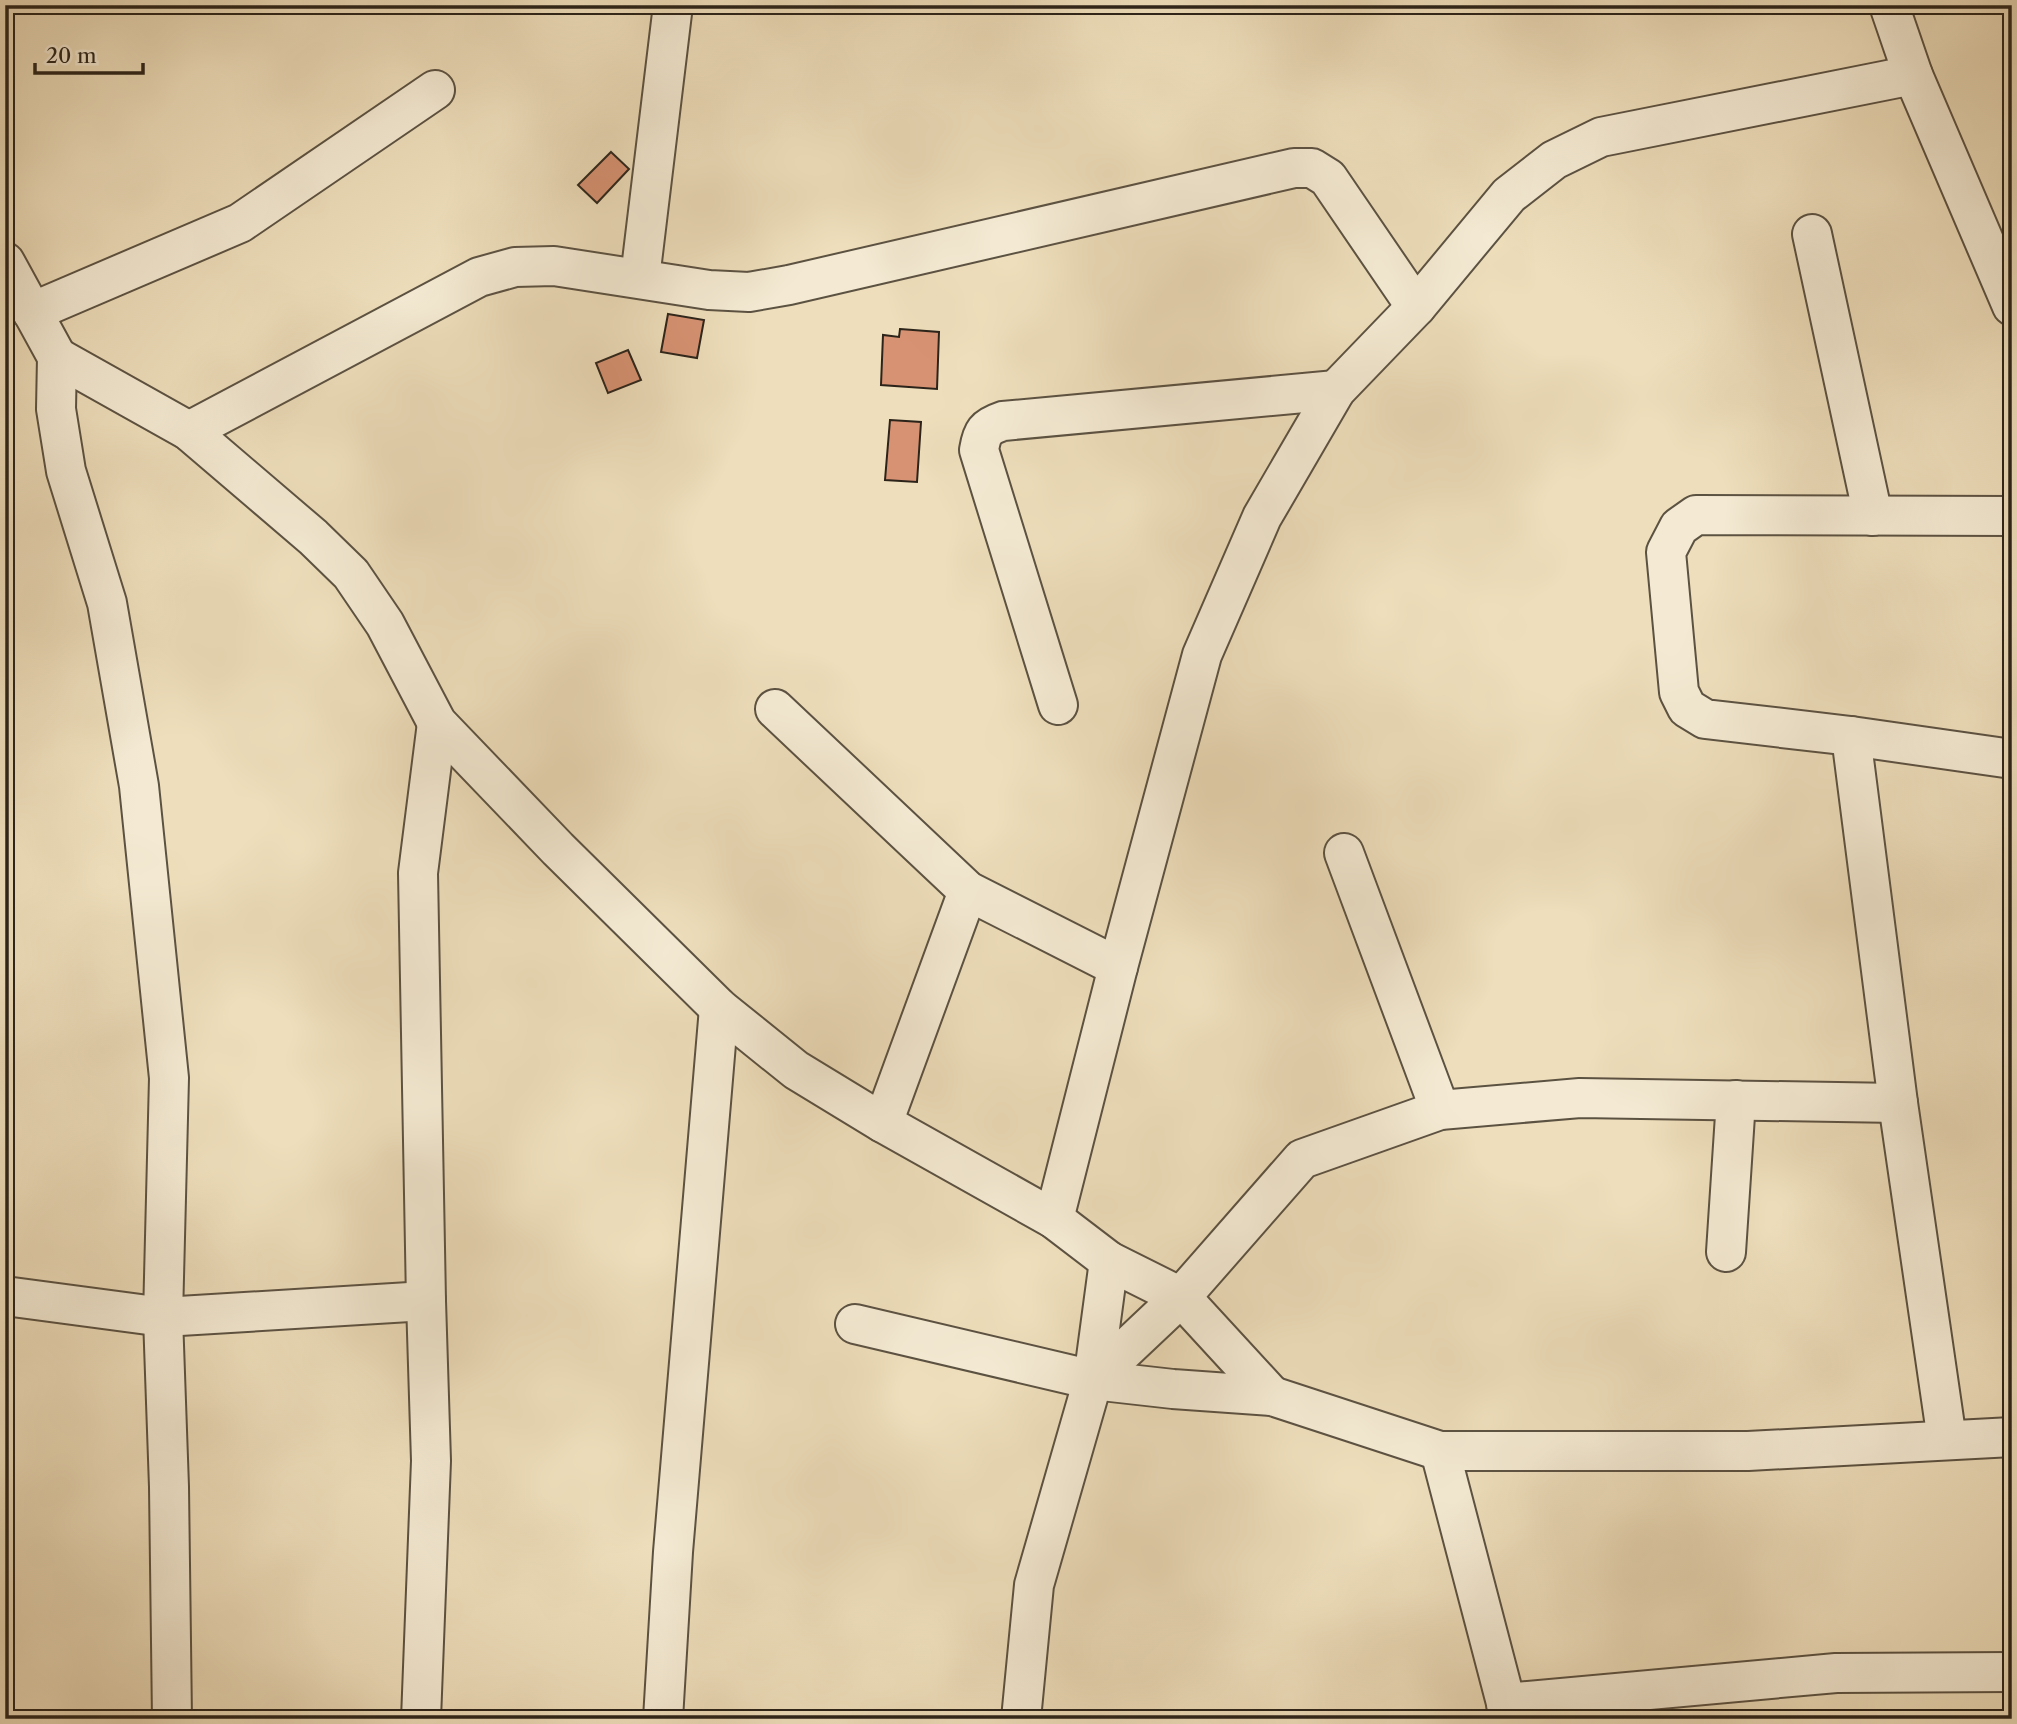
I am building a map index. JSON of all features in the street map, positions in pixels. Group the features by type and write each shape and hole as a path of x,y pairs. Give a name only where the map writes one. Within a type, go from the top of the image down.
{"street":[{"path":"640,278 673,5"},
{"path":"1889,5 1913,75 2012,306"},
{"path":"1054,1219 1202,655 1262,517 1336,390 1416,307 1509,195 1554,160 1601,137 1913,75"},
{"path":"33,312 240,223 435,90"},
{"path":"189,431 479,277 515,267 554,265 709,290 749,292 1294,168 1312,168 1328,178 1416,307"},
{"path":"1812,234 1873,516"},
{"path":"5,262 57,357 55,410 66,471 107,603 139,786 169,1077 163,1317 169,1488 172,1719"},
{"path":"57,357 189,431 313,537 351,575 385,624 437,723 558,849 719,1008 796,1070 883,1124 1054,1219 1109,1261 1181,1297 1272,1396"},
{"path":"1058,705 979,450 981,435 992,424 1003,421 1336,390"},
{"path":"2012,516 1696,515 1679,527 1666,552 1679,692 1687,708 1705,719 2012,759"},
{"path":"775,709 968,891 1118,967"},
{"path":"421,1719 431,1461 425,1301 418,873 437,723"},
{"path":"1851,736 1898,1102 1947,1440"},
{"path":"1344,853 1440,1110"},
{"path":"883,1124 968,891"},
{"path":"663,1719 673,1552 719,1008"},
{"path":"1093,1380 1181,1297 1302,1160 1440,1110 1580,1098 1898,1102"},
{"path":"1726,1252 1737,1100"},
{"path":"1021,1719 1034,1585 1093,1380 1109,1261"},
{"path":"5,1296 163,1317 425,1301"},
{"path":"855,1324 1093,1380 1272,1396 1440,1451 1748,1451 2012,1437"},
{"path":"1440,1451 1507,1711 1836,1673 2012,1672"}],"building":[{"path":"611,152 629,169 597,203 578,185"},
{"path":"668,314 704,320 697,358 661,352"},
{"path":"900,329 939,332 937,389 881,385 883,335 899,337"},
{"path":"628,350 641,380 608,393 596,363"},
{"path":"890,420 921,422 917,482 885,480"}]}
